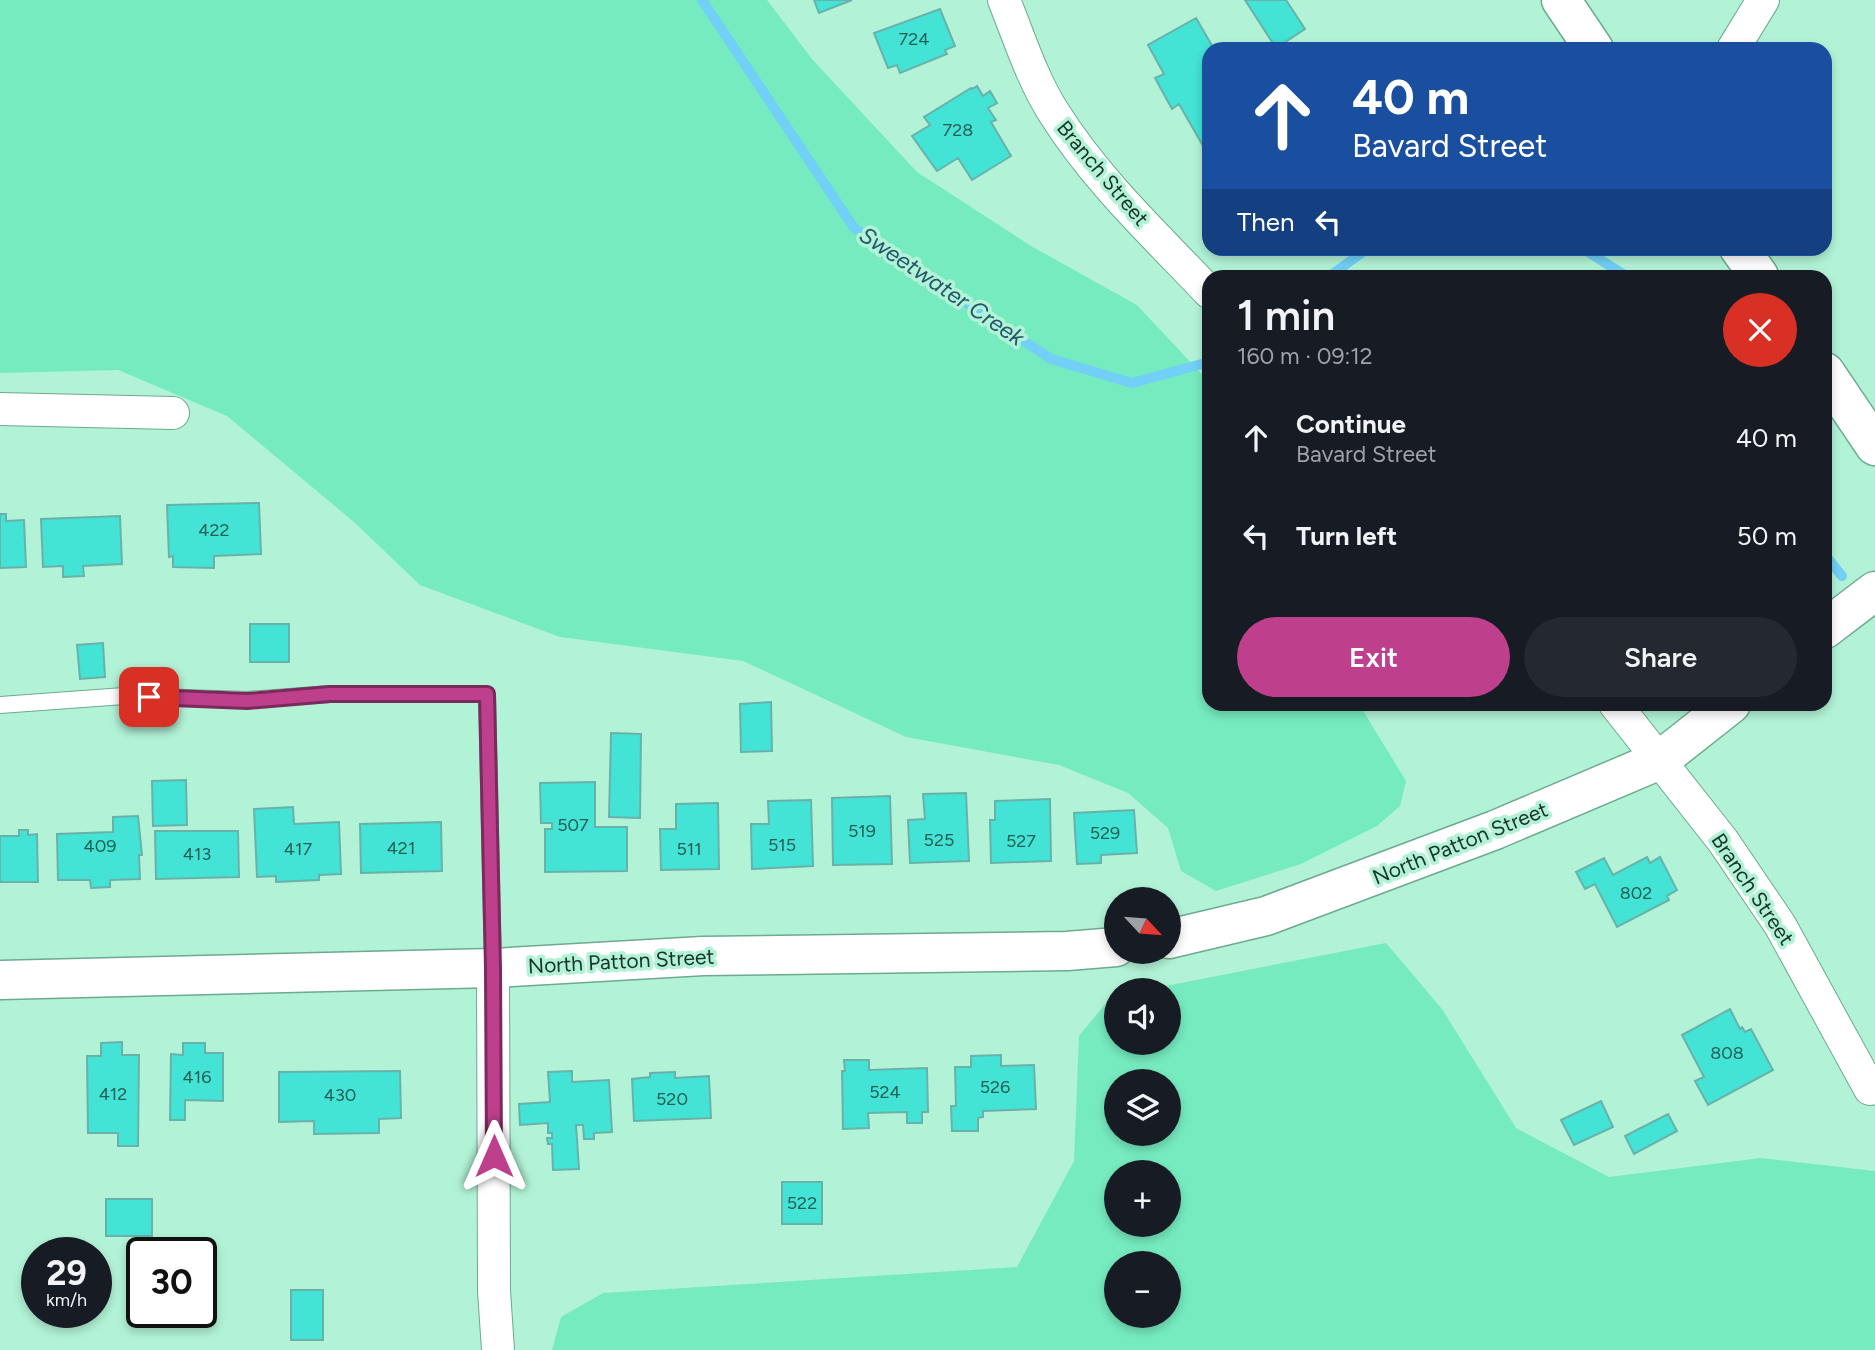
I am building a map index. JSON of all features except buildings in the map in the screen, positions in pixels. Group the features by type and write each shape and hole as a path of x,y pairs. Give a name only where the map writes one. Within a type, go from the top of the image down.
{"street":[{"name":"Branch Street","path":"1004,0 1052,111 1075,145 1101,177 1202,285"},
{"path":"1561,0 1589,42"},
{"path":"1737,42 1763,0"},
{"path":"1832,382 1875,446"},
{"path":"0,409 173,413"},
{"path":"1832,624 1875,591"},
{"name":"Branch Street","path":"1621,711 1723,841 1780,925 1870,1089"},
{"name":"North Patton Street","path":"1181,936 1266,916 1495,831 1660,760 1722,711"},
{"name":"North Patton Street","path":"0,980 493,968 703,956 1067,951 1104,948"},
{"path":"493,968 494,1291 498,1350"}],"lane":[{"path":"0,705 124,696 247,701 330,694 487,694 493,968"}],"green space":[{"path":"0,0 767,0 812,59 917,172 1031,246 1137,305 1202,375 1202,711 1363,711 1406,781 1400,806 1377,826 1301,864 1216,891 1181,871 1168,828 1128,793 1059,765 906,737 743,661 560,637 420,585 354,522 227,416 118,370 0,373"},
{"path":"1386,943 1442,1009 1516,1128 1609,1177 1761,1158 1875,1171 1875,1350 552,1350 561,1317 603,1293 1017,1267 1074,1161 1079,1036 1104,1006 1104,1055 1181,1055 1181,983"}],"waterway":[{"name":"Sweetwater Creek","path":"702,0 854,228 1051,359 1132,383 1202,364"},
{"name":"Sweetwater Creek","path":"1338,270 1357,256"},
{"name":"Sweetwater Creek","path":"1595,256 1617,270"},
{"name":"Sweetwater Creek","path":"1832,564 1842,576"}],"route":[{"path":"149,697 247,701 330,694 487,694 494,1156"}]}
